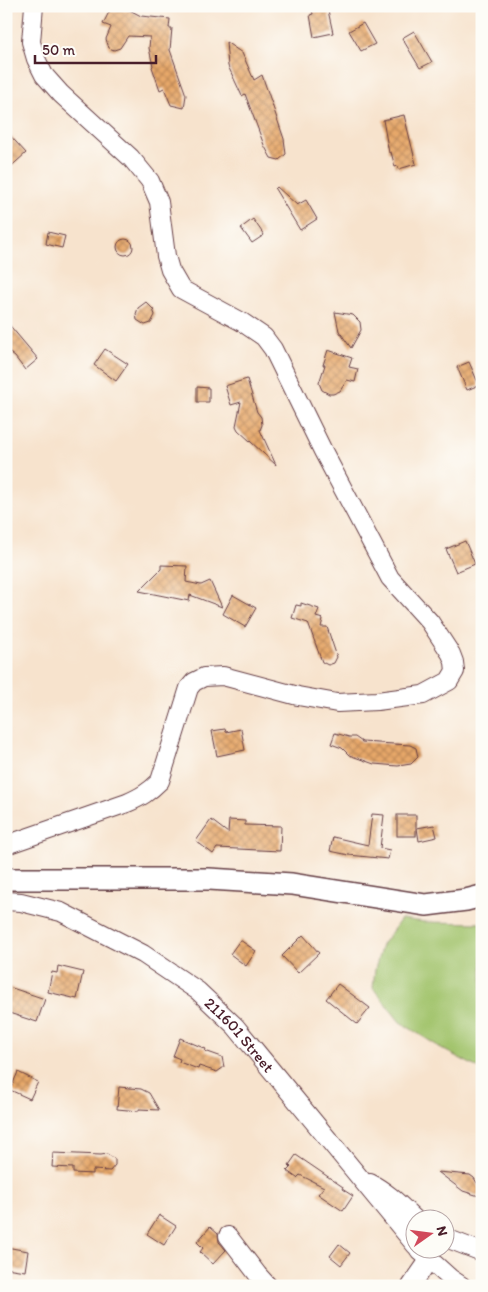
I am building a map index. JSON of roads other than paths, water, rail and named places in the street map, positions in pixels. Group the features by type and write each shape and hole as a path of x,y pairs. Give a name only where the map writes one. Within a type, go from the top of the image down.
{"street":[{"path":"6,845 127,803 142,797 150,791 160,781 189,688 194,682 204,677 223,676 298,696 337,704 423,695 449,682 455,671 451,654 430,622 390,578 322,450 273,349 264,337 242,322 181,289 170,270 166,256 159,202 150,180 131,158 44,76 31,42 34,6"},
{"path":"6,879 209,879 292,884 426,905 482,896"},
{"name":"211601 Street","path":"6,901 21,902 61,912 143,954 198,991 235,1026 406,1234"},
{"path":"361,1178 382,1189 406,1211"},
{"path":"228,1236 268,1286"},
{"path":"456,1242 482,1252"},
{"path":"411,1286 422,1260"},
{"path":"430,1260 462,1286"}]}
